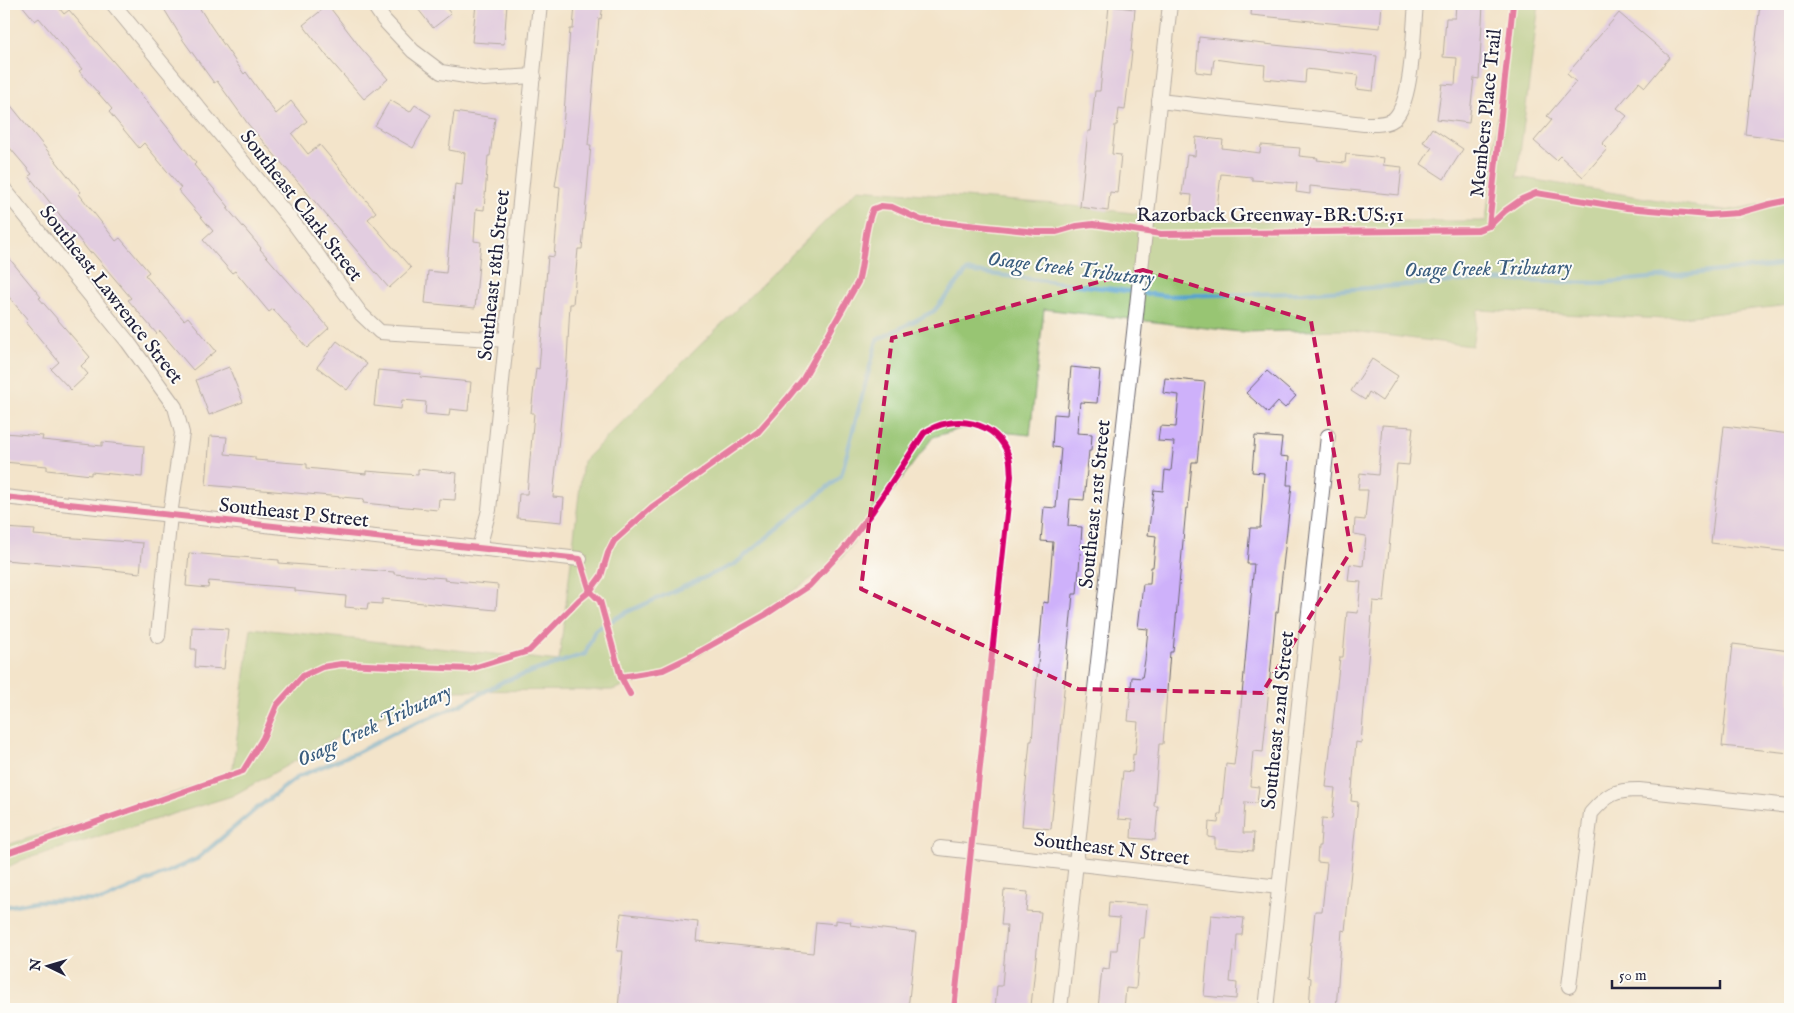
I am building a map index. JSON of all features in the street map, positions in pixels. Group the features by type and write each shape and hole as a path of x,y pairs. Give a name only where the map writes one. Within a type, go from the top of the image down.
{"street":[{"name":"Southeast Clark Street","path":"113,4 296,226 361,314 380,332 507,340"},
{"path":"373,4 384,20 413,51 442,72 484,79 534,76"},
{"name":"Southeast 18th Street","path":"479,548 489,510 540,4"},
{"name":"Southeast 21st Street","path":"1060,1009 1170,4"},
{"path":"1159,101 1364,124 1380,124 1393,120 1402,108 1407,94 1416,4"},
{"name":"Southeast Lawrence Street","path":"4,189 128,342 175,406 182,433 170,515 158,636"},
{"name":"Southeast 22nd Street","path":"1266,1009 1328,436"},
{"name":"Southeast P Street","path":"4,497 580,559"},
{"path":"1568,986 1591,812 1604,798 1621,790 1639,790 1790,806"},
{"name":"Southeast N Street","path":"940,848 1279,887"}],"highlighted area":[{"path":"1143,270 1311,321 1351,551 1262,693 1078,689 861,589 892,338"}],"green space":[{"path":"1510,4 1539,4 1517,177 1725,211 1790,199 1790,305 1665,319 1478,310 1472,346 1344,330 1240,332 1044,309 1030,435 963,428 933,437 843,557 676,670 612,690 436,691 362,724 232,796 22,860 4,869 4,846 232,775 251,628 559,661 583,461 858,189 1056,204 1133,213 1168,214 1232,221 1486,221"}],"building":[{"path":"21,4 56,4 64,14 69,10 131,82 196,163 194,165 229,207 227,208 260,249 329,328 307,348 273,309 269,312 235,271 232,273 203,240 213,231 178,190 181,188 144,143 139,148 109,112 112,109 79,71 82,69 39,18 35,21"},
{"path":"161,4 197,4 244,74 246,72 276,114 291,101 307,121 292,134 308,154 320,145 376,212 368,219 411,268 389,288 248,124 217,81 214,83 183,40"},
{"path":"414,4 443,4 451,14 433,28"},
{"path":"476,4 507,4 504,44 472,42"},
{"path":"575,4 603,4 601,19 599,18 588,145 591,145 582,249 578,249 573,304 570,304 567,360 553,497 564,498 562,522 517,518 519,494 527,494 534,413 531,413 536,368 539,369 548,256 554,257 560,187 555,186 562,142 570,29 573,29"},
{"path":"1252,4 1382,4 1380,28 1251,15"},
{"path":"1456,4 1483,4 1479,79 1474,78 1469,123 1437,119 1442,84 1455,85 1457,58 1443,57 1446,18 1455,18"},
{"path":"1760,4 1790,4 1790,140 1745,134"},
{"path":"328,5 360,47 388,79 364,99 303,25"},
{"path":"1109,6 1135,9 1125,110 1119,109 1112,154 1121,155 1117,193 1110,192 1108,211 1080,207 1088,131 1091,131 1095,91 1100,91"},
{"path":"1619,13 1670,57 1645,87 1639,82 1617,108 1627,116 1602,144 1607,149 1583,177 1560,156 1556,160 1534,141 1552,120 1547,116 1576,82 1567,74"},
{"path":"1199,37 1377,56 1373,91 1356,89 1358,75 1306,69 1305,83 1264,79 1265,65 1214,59 1212,74 1196,72"},
{"path":"4,97 81,192 79,194 116,241 120,238 149,272 145,275 184,320 188,317 216,351 193,370 160,331 157,334 128,300 131,298 92,252 90,253 29,176 32,174 4,141"},
{"path":"390,100 410,112 415,105 431,115 413,148 375,126"},
{"path":"454,112 495,118 490,156 488,156 484,210 476,209 474,241 481,242 475,308 425,303 428,271 446,273 455,184 462,185 465,153 449,150"},
{"path":"1432,128 1463,149 1444,179 1421,164 1432,147 1423,142"},
{"path":"1196,137 1223,140 1222,148 1260,153 1261,145 1300,148 1299,156 1318,158 1317,160 1345,163 1346,154 1384,158 1383,165 1402,167 1399,195 1310,186 1310,194 1296,192 1297,183 1252,180 1252,177 1221,174 1216,217 1190,214 1192,195 1182,194 1187,155 1195,156"},
{"path":"4,252 41,297 39,298 90,357 81,366 88,374 71,390 51,369 59,362 26,322 28,320 4,291"},
{"path":"337,341 367,364 347,390 317,367"},
{"path":"1372,359 1398,376 1382,401 1369,392 1365,400 1351,391"},
{"path":"229,367 243,402 209,415 196,380"},
{"path":"1071,367 1100,370 1097,403 1080,402 1077,433 1092,434 1091,451 1089,451 1084,500 1070,499 1068,526 1082,527 1077,594 1073,594 1051,829 1022,826 1030,741 1032,741 1043,602 1048,603 1053,542 1041,541 1044,507 1056,508 1061,448 1052,447 1054,414 1067,415"},
{"path":"378,370 421,374 420,377 471,382 468,411 450,409 449,416 425,414 426,402 402,400 401,409 374,406"},
{"path":"1267,371 1296,396 1285,408 1278,402 1268,413 1246,393"},
{"path":"1165,378 1205,382 1197,462 1192,462 1188,508 1186,508 1173,652 1170,652 1163,744 1159,744 1154,806 1158,806 1155,840 1131,838 1132,820 1118,819 1123,771 1132,772 1133,754 1135,755 1138,722 1128,721 1132,677 1142,678 1145,660 1148,629 1138,628 1143,584 1150,584 1151,567 1153,567 1156,536 1148,535 1154,490 1163,491 1165,470 1171,471 1174,442 1158,441 1160,426 1176,427 1179,395 1163,393"},
{"path":"1382,425 1413,427 1409,465 1397,464 1384,602 1373,601 1361,743 1356,742 1351,801 1358,802 1345,931 1342,930 1336,1009 1309,1009 1311,978 1308,977 1311,942 1315,911 1322,911 1327,863 1317,862 1318,846 1320,846 1322,818 1332,819 1335,788 1326,787 1340,657 1343,657 1347,612 1358,613 1361,582 1348,581 1350,564 1363,566 1366,536 1354,534 1355,519 1365,520 1368,490 1358,490 1360,473 1378,475"},
{"path":"1724,426 1790,434 1790,552 1711,543"},
{"path":"4,433 43,436 42,440 102,446 102,442 144,446 142,477 91,472 91,475 47,470 47,466 4,462"},
{"path":"210,436 227,437 225,454 255,457 255,460 307,464 307,468 366,474 366,471 418,475 418,469 457,473 455,500 439,499 438,510 363,503 364,499 206,485"},
{"path":"1255,436 1282,438 1280,456 1289,457 1287,485 1292,485 1278,612 1276,612 1263,752 1253,751 1250,786 1259,787 1257,803 1245,802 1243,833 1254,833 1253,851 1215,848 1215,838 1208,837 1209,822 1218,823 1219,814 1221,814 1226,764 1234,765 1240,717 1254,564 1247,564 1250,528 1260,528 1264,473 1252,472"},
{"path":"4,528 35,530 34,535 143,543 140,573 4,560"},
{"path":"189,553 279,560 279,563 394,572 394,574 498,585 496,610 382,599 382,604 368,603 367,609 345,607 346,596 295,591 295,588 209,581 208,588 186,586"},
{"path":"192,627 228,629 224,669 195,667 196,649 191,649"},
{"path":"1733,644 1790,651 1790,753 1722,746"},
{"path":"1004,890 1028,892 1026,911 1041,912 1031,1006 1024,1005 1023,1009 995,1009 997,986 1002,986 1007,925 1001,925"},
{"path":"1109,902 1147,905 1144,938 1140,938 1136,989 1126,988 1124,1009 1098,1009 1102,968 1109,969 1111,950 1117,950 1120,918 1108,917"},
{"path":"621,913 698,922 696,941 813,953 816,922 836,924 836,920 851,922 850,925 916,933 908,1009 618,1009 623,951 617,951"},
{"path":"1211,915 1244,918 1242,935 1237,935 1236,952 1233,951 1230,982 1237,983 1236,999 1204,996"}],"waterway":[{"name":"Osage Creek Tributary","path":"4,907 37,901 103,900 197,859 256,809 299,776 358,752 400,730 460,705 504,681 585,654 595,630 627,612 735,564 841,476 877,340 934,311 967,271 1167,296 1302,293 1475,280 1600,283 1790,264"}],"cycle path":[{"name":"Members Place Trail","path":"1489,226 1513,4"},
{"name":"Razorback Greenway-BR:US:51","path":"4,854 243,771 263,738 277,705 303,676 322,667 341,664 470,669 529,651 590,591 601,576 614,541 652,507 758,432 803,379 858,282 870,217 873,209 881,206 892,207 921,220 1036,232 1056,232 1093,224 1161,234 1478,230 1489,226 1522,199 1536,193 1627,208 1709,215 1738,213 1790,200"},
{"path":"621,677 663,670 692,656 765,615 809,586 843,550 872,512 924,433 948,423 960,422 985,428 995,435 1009,457 1011,476 954,1009"},
{"path":"4,497 580,559 590,591 600,601 621,677 630,694"}]}
